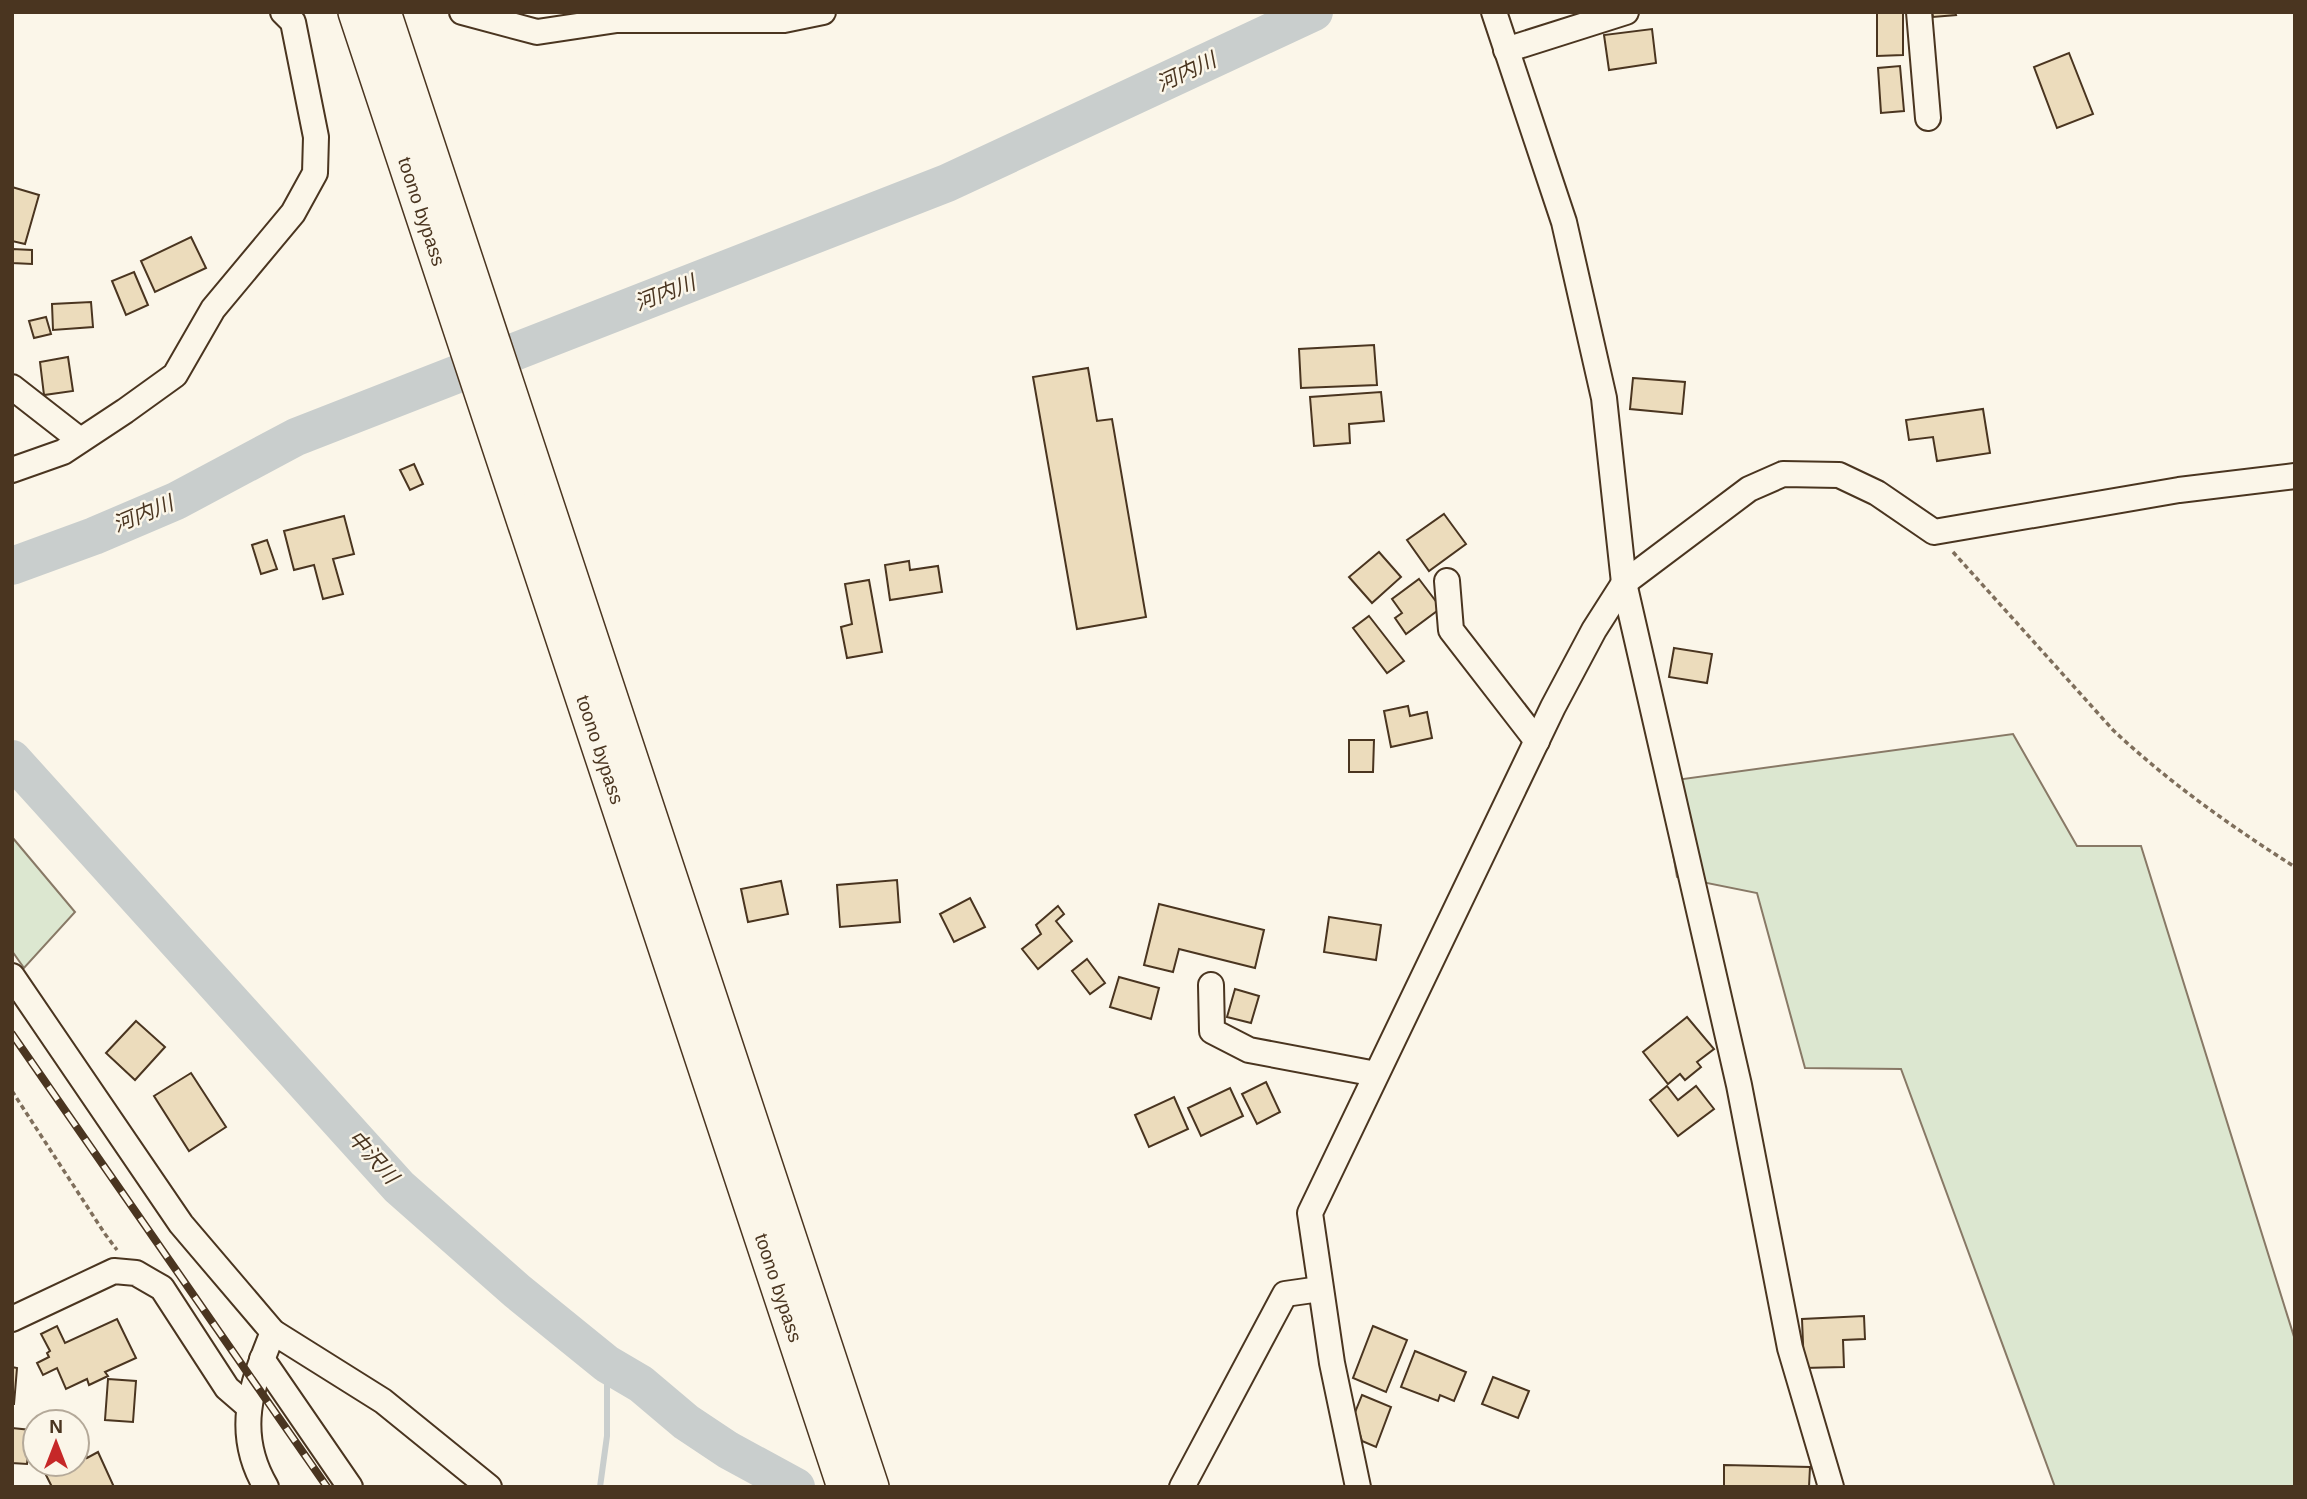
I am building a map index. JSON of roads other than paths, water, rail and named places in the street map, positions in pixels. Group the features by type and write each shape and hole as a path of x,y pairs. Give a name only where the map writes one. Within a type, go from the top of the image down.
{"highway":[{"name":"toono bypass","path":"356,12 453,263"},
{"name":"toono bypass","path":"383,12 453,263 855,1477"}],"street":[{"path":"462,12 537,32 617,20 784,20 824,12"},
{"path":"1494,12 1564,222 1604,398 1624,583 1738,1085 1790,1348 1830,1487"},
{"path":"1506,50 1626,12"},
{"path":"1919,12 1928,118"},
{"path":"12,470 63,452 175,375 213,309 293,213 315,173 316,137 295,16"},
{"path":"12,387 80,440"},
{"path":"1358,1487 1332,1363 1310,1213 1537,741 1594,630 1624,583 1749,489 1783,474 1839,475 1877,493 1934,531 2179,490 2295,476"},
{"path":"1447,581 1451,630 1537,741"},
{"path":"12,976 181,1224 273,1332 383,1401 489,1487"},
{"path":"1211,985 1212,1031 1249,1050 1376,1074"},
{"path":"12,1319 114,1271 136,1273 162,1288 228,1388 249,1407"},
{"path":"1182,1487 1285,1294 1320,1289"},
{"path":"266,1487 247,1438 252,1386 273,1332"},
{"path":"262,1359 350,1487"}],"waterway":[{"name":"河内川","path":"12,566 94,536 176,501 296,437 947,183 1314,12"},
{"name":"中沢川","path":"12,759 399,1187 517,1291 607,1364 641,1384 686,1422 728,1450 796,1487"},
{"path":"600,1487 607,1436 607,1364"}],"railway":[{"path":"12,1034 327,1487"}]}
